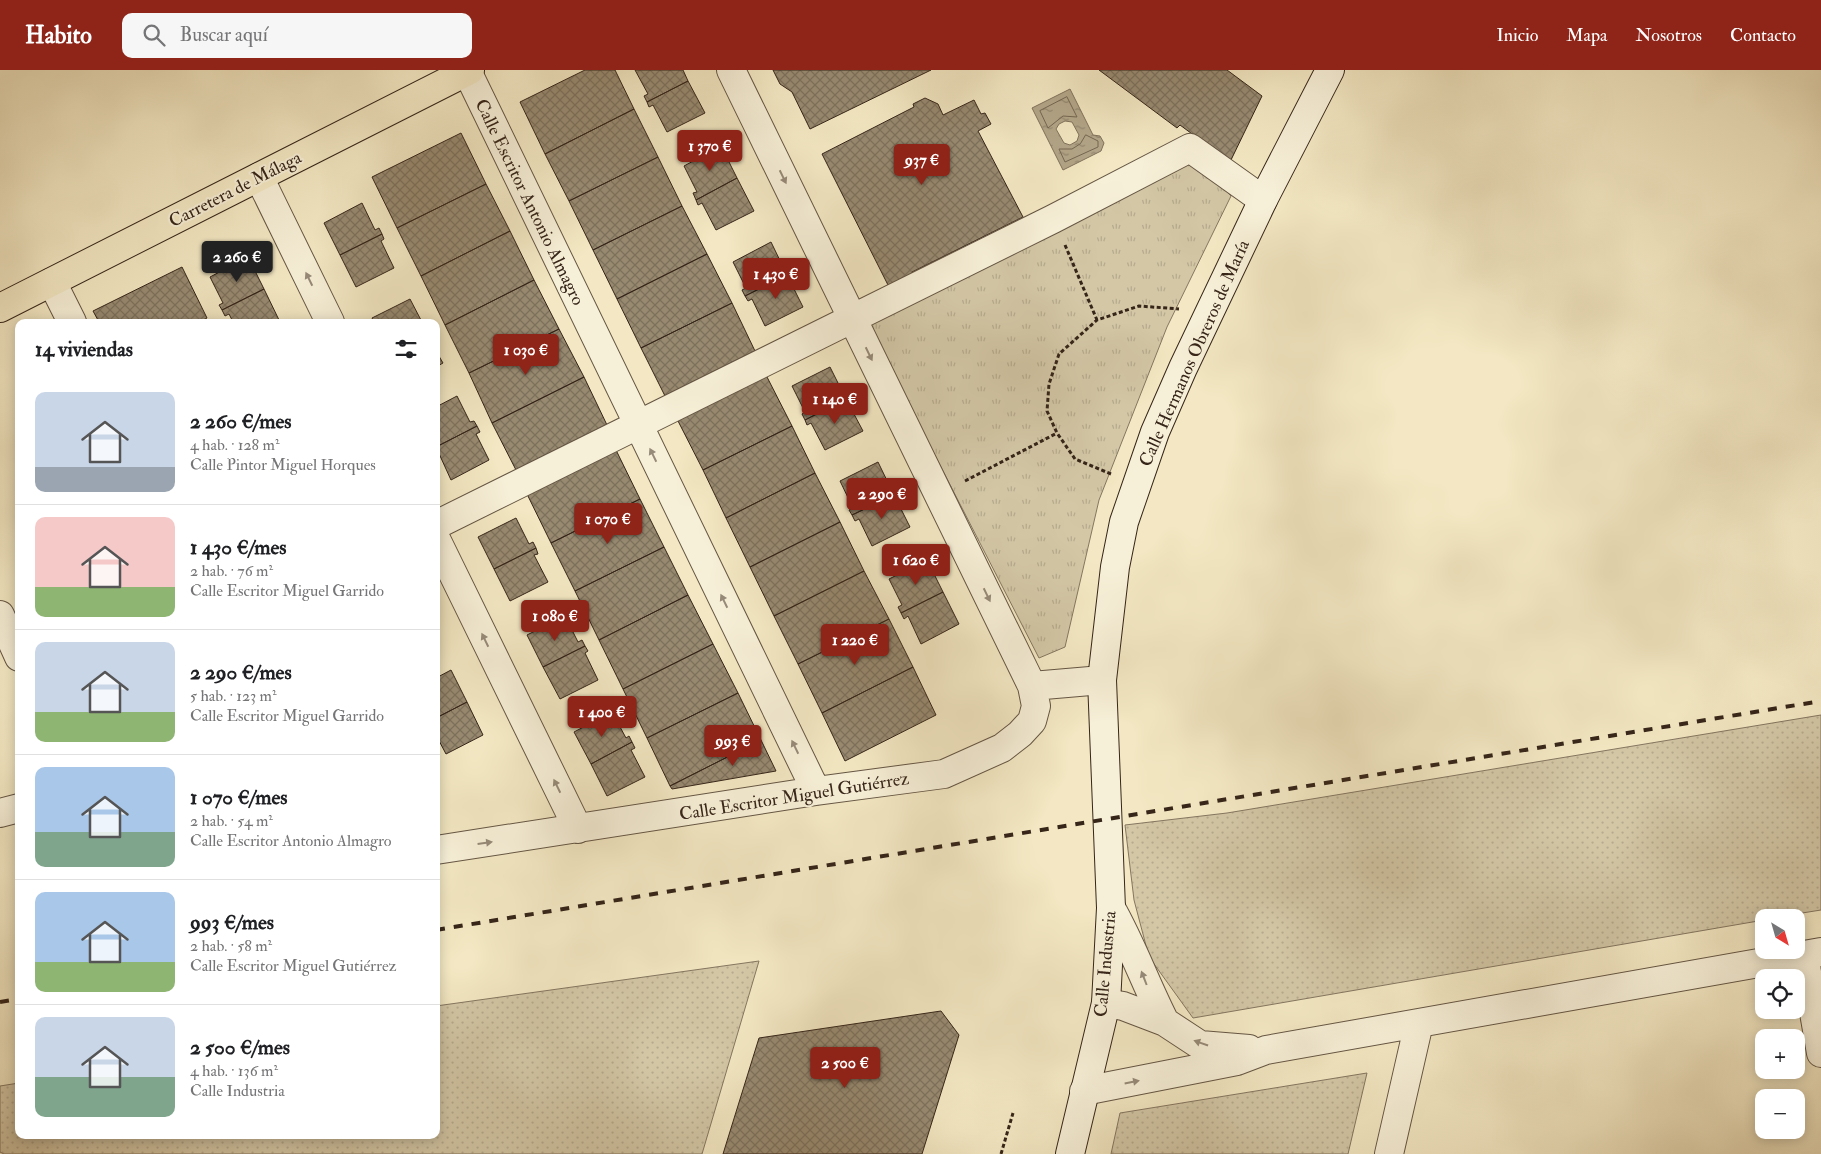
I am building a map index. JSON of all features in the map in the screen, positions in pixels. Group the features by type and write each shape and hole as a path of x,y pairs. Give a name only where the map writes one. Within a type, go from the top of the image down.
{"main road":[{"name":"Carretera de Málaga","path":"0,308 468,71"}],"street":[{"name":"Calle Escritor Miguel Gutiérrez","path":"440,849 578,830 816,791 944,774 977,761 1002,748 1020,734 1032,721 1036,706 1032,686 731,70"},
{"name":"Calle Hermanos Obreros de María","path":"1106,800 1102,680 1114,567 1124,522 1155,432 1209,312 1263,200 1330,70"},
{"name":"Calle Escritor Antonio Almagro","path":"468,71 816,791"},
{"path":"440,523 1054,219 1190,148 1263,200"},
{"path":"259,177 329,319"},
{"path":"52,282 70,319"},
{"path":"440,547 578,830"},
{"path":"0,615 15,648"},
{"path":"1032,686 1102,680"},
{"name":"Calle Industria","path":"1070,1154 1106,1003 1111,908 1106,800"},
{"path":"0,813 15,809"},
{"path":"1111,908 1127,935 1147,988 1165,1022"},
{"path":"1084,1091 1237,1061 1266,1050 1812,954 1821,1053"},
{"path":"1106,1003 1123,1006 1165,1022 1200,1045 1266,1050"},
{"path":"1390,1154 1419,1023"}],"path":[{"path":"1054,219 1097,320"},
{"path":"1136,484 1075,459 1057,433 1047,411 1049,384 1059,354 1097,320 1139,306 1209,312"},
{"path":"938,496 1057,433"},
{"path":"1001,1154 1013,1113"}],"green space":[{"path":"1195,159 1231,196 1167,327 1099,500 1065,647 1039,658 867,323"},
{"path":"1821,715 1821,910 1805,913 1805,909 1755,909 1755,922 1193,1018 1149,957 1134,900 1125,825 1227,813"},
{"path":"759,961 702,1154 4,1154 0,1152 0,1086 15,1084 15,1139 440,1139 440,1005"},
{"path":"1367,1073 1348,1154 1111,1154 1120,1113"}],"water":[{"path":"1070,89 1093,135 1100,136 1104,143 1101,151 1063,170 1032,108","holes":["1065,121 1072,122 1079,135 1077,141 1070,145 1064,143 1056,129 1059,124"]}],"building":[{"path":"585,70 615,70 634,109 545,154 520,102"},
{"path":"635,70 683,70 688,81 647,102 644,96 648,94"},
{"path":"773,70 931,70 810,129 792,92 780,84"},
{"path":"1099,70 1227,70 1262,96 1230,162 1180,125 1177,128"},
{"path":"688,81 705,113 667,132 653,105 649,107 647,102"},
{"path":"925,98 938,104 943,115 974,100 981,114 985,113 991,124 978,131 1023,217 912,272 913,275 889,287 822,154 914,107 913,104"},
{"path":"634,109 658,157 569,201 545,154"},
{"path":"461,133 486,184 397,228 372,177"},
{"path":"721,146 737,178 696,200 693,193 697,192 684,166"},
{"path":"658,157 682,206 593,250 569,201"},
{"path":"737,178 754,211 716,230 702,203 698,205 696,200"},
{"path":"486,184 510,231 421,276 397,228"},
{"path":"362,203 375,230 379,228 382,234 340,255 324,223"},
{"path":"682,206 707,254 617,299 593,250"},
{"path":"510,231 534,280 445,325 421,276"},
{"path":"382,234 384,239 381,241 394,268 356,287 340,255"},
{"path":"771,242 787,275 745,296 742,290 746,288 733,262"},
{"path":"707,254 732,303 641,348 617,299"},
{"path":"248,257 264,289 222,310 219,305 223,303 210,277"},
{"path":"182,267 207,318 97,319 93,311"},
{"path":"787,275 803,307 765,326 752,299 748,301 745,296"},
{"path":"534,280 559,329 469,373 445,325"},
{"path":"264,289 279,319 232,319 229,314 225,316 222,310"},
{"path":"410,299 420,319 372,319"},
{"path":"732,303 755,351 665,396 641,348"},
{"path":"559,329 584,377 492,423 469,373"},
{"path":"830,367 846,399 805,420 802,414 805,412 792,386"},
{"path":"766,375 792,426 703,470 677,419"},
{"path":"584,377 607,425 516,470 492,423"},
{"path":"457,396 470,422 474,421 477,426 440,445 440,405"},
{"path":"846,399 863,431 825,450 811,423 807,425 805,420"},
{"path":"477,426 480,432 476,434 489,460 451,480 440,456 440,445"},
{"path":"792,426 815,473 726,518 703,470"},
{"path":"615,448 640,499 551,543 526,492"},
{"path":"878,462 894,495 852,515 849,510 853,508 840,481"},
{"path":"815,473 840,522 750,567 726,518"},
{"path":"894,495 910,527 872,546 859,519 855,521 852,515"},
{"path":"640,499 664,547 575,591 551,543"},
{"path":"516,518 529,544 533,542 536,548 494,569 478,537"},
{"path":"840,522 864,571 774,616 750,567"},
{"path":"664,547 688,595 599,640 575,591"},
{"path":"536,548 538,554 534,555 548,582 510,601 494,569"},
{"path":"927,560 943,592 901,613 898,607 902,605 889,579"},
{"path":"864,571 889,619 798,664 774,616"},
{"path":"943,592 959,624 921,644 908,616 904,619 901,613"},
{"path":"688,595 713,644 623,689 599,640"},
{"path":"565,616 578,642 582,640 585,646 543,667 527,635"},
{"path":"889,619 913,667 822,713 798,664"},
{"path":"713,644 738,693 647,738 623,689"},
{"path":"585,646 588,651 585,653 598,680 560,699 543,667"},
{"path":"913,667 936,715 845,761 822,713"},
{"path":"451,670 467,702 440,716 440,676"},
{"path":"738,693 761,740 670,786 647,738"},
{"path":"467,702 483,735 446,754 440,743 440,716"},
{"path":"612,712 626,738 629,736 632,742 591,764 574,732"},
{"path":"761,740 776,771 672,789 670,786"},
{"path":"632,742 635,748 631,750 645,777 607,796 591,764"},
{"path":"941,1011 959,1035 922,1154 723,1154 759,1038"}],"railway":[{"path":"440,929 1821,701"},
{"path":"0,1002 15,1000"}]}
